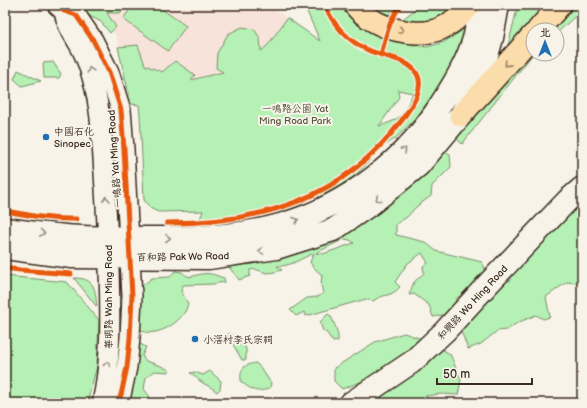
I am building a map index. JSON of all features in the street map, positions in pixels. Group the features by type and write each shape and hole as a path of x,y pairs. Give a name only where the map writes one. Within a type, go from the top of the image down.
{"highway":[{"path":"355,5 362,13 375,22 395,29 415,32 429,32 446,26 463,13 470,5"},
{"path":"545,22 560,5"},
{"path":"461,115 525,44"}],"main road":[{"name":"百和路 Pak Wo Road","path":"5,248 72,257 119,248 204,236 232,234 272,227 308,215 326,207 362,186 394,160 431,119 454,84 473,41 480,5"},
{"name":"百和路 Pak Wo Road","path":"5,228 56,235 119,248 209,258 276,248 333,230 371,204 419,165 461,115 477,83 486,59 492,38 498,5"},
{"name":"和興路 Wo Hing Road","path":"351,403 412,362 445,332 488,284 567,201 582,188"}],"street":[{"name":"一鳴路 Yat Ming Road","path":"60,8 76,15 85,27 102,57 115,89 121,110 123,132 119,248"},
{"name":"華明路 Wah Ming Road","path":"102,403 119,248"},
{"name":"華明路 Wah Ming Road","path":"118,403 127,367 132,296 119,248"}],"shaded area":[{"path":"89,5 268,5 287,18 268,45 243,68 136,92 115,35 109,26"}],"green space":[{"path":"86,5 123,5 124,9 120,13 107,13 116,27 110,33 101,22 86,14"},
{"path":"133,5 156,5 186,26 168,51 123,19"},
{"name":"一鳴路公園 Yat Ming Road Park","path":"304,5 346,5 369,29 403,43 427,47 444,42 469,26 447,84 430,99 416,118 396,138 384,146 353,177 336,188 321,196 313,197 301,204 284,210 233,221 202,222 200,219 203,211 158,212 150,208 144,200 139,105 131,104 118,47 138,45 145,65 162,72 175,61 195,75 191,80 223,72 216,68 217,53 228,34 242,27 254,29 260,38 261,51 268,45 287,18 320,41","holes":["398,90 413,93 407,106 398,118 379,126 399,97"]},
{"path":"370,5 397,5 388,17"},
{"path":"412,5 456,5 440,20 424,23 399,22 417,8"},
{"path":"518,5 582,5 582,10 565,26 565,22 525,22 525,62 527,62 462,144 457,139 504,62"},
{"path":"477,50 440,151 450,154 451,167 432,186 431,196 416,207 407,217 396,224 396,235 425,242 436,251 482,262 487,273 456,299 454,307 443,315 433,317 429,305 414,294 409,295 414,282 424,273 423,266 428,263 422,253 407,264 395,282 400,287 393,293 373,301 366,299 306,316 304,312 296,316 290,310 307,298 317,297 323,294 321,284 322,275 310,262 314,253 291,264 277,266 282,270 271,273 250,270 250,276 239,280 230,268 229,266 243,260 247,265 256,263 262,258 329,224 266,239 351,205","holes":["344,239 350,240 354,243 323,254 316,253"]},
{"path":"53,62 61,74 59,78 44,78 43,63"},
{"path":"18,70 41,81 22,86 14,79"},
{"path":"582,180 582,284 567,282 546,297 550,317 543,319 536,315 517,323 507,330 497,331 481,344 468,349 459,326 501,278 510,281 542,211 563,209"},
{"path":"175,271 182,272 187,276 211,274 224,278 225,282 183,285 181,291 188,304 181,317 167,328 156,332 145,332 137,327 138,289 152,278 170,277"},
{"path":"5,276 67,282 99,320 97,366 87,403 5,403"},
{"path":"74,278 87,280 93,286 96,295 97,307"},
{"path":"328,314 331,316 336,328 338,341 333,342 327,333 323,331 320,322"},
{"path":"404,333 428,341 450,354 461,380 458,395 442,394 425,396 433,403 378,403 372,393 371,378 342,389 334,381 334,368 375,342"},
{"path":"228,334 232,334 241,345 246,348 246,360 242,360"},
{"path":"135,342 135,352 140,344 146,347 142,356 146,361 161,366 169,370 169,372 155,371 146,377 144,389 150,397 142,403 124,403 115,373 118,346"},
{"path":"256,363 271,383 270,388 257,391 241,382 241,373 243,368"},
{"path":"210,371 221,381 220,389 217,392 190,373 195,372 203,375"}],"cycle path":[{"path":"57,5 64,11 76,15 93,40 109,72 121,110 132,296 127,367 118,403"},
{"path":"167,223 202,222 236,218 268,211 298,201 327,187 354,169 379,147 402,120 418,93 418,76 414,70 403,62 368,50 354,42 342,32 332,19 325,5"},
{"path":"381,55 391,21 402,5"},
{"path":"5,211 49,218 76,219"},
{"path":"5,268 71,274"}],"place":[{"name":"中國石化 Sinopec","path":"46,137"},
{"name":"小滘村李氏宗祠","path":"195,339"}]}
